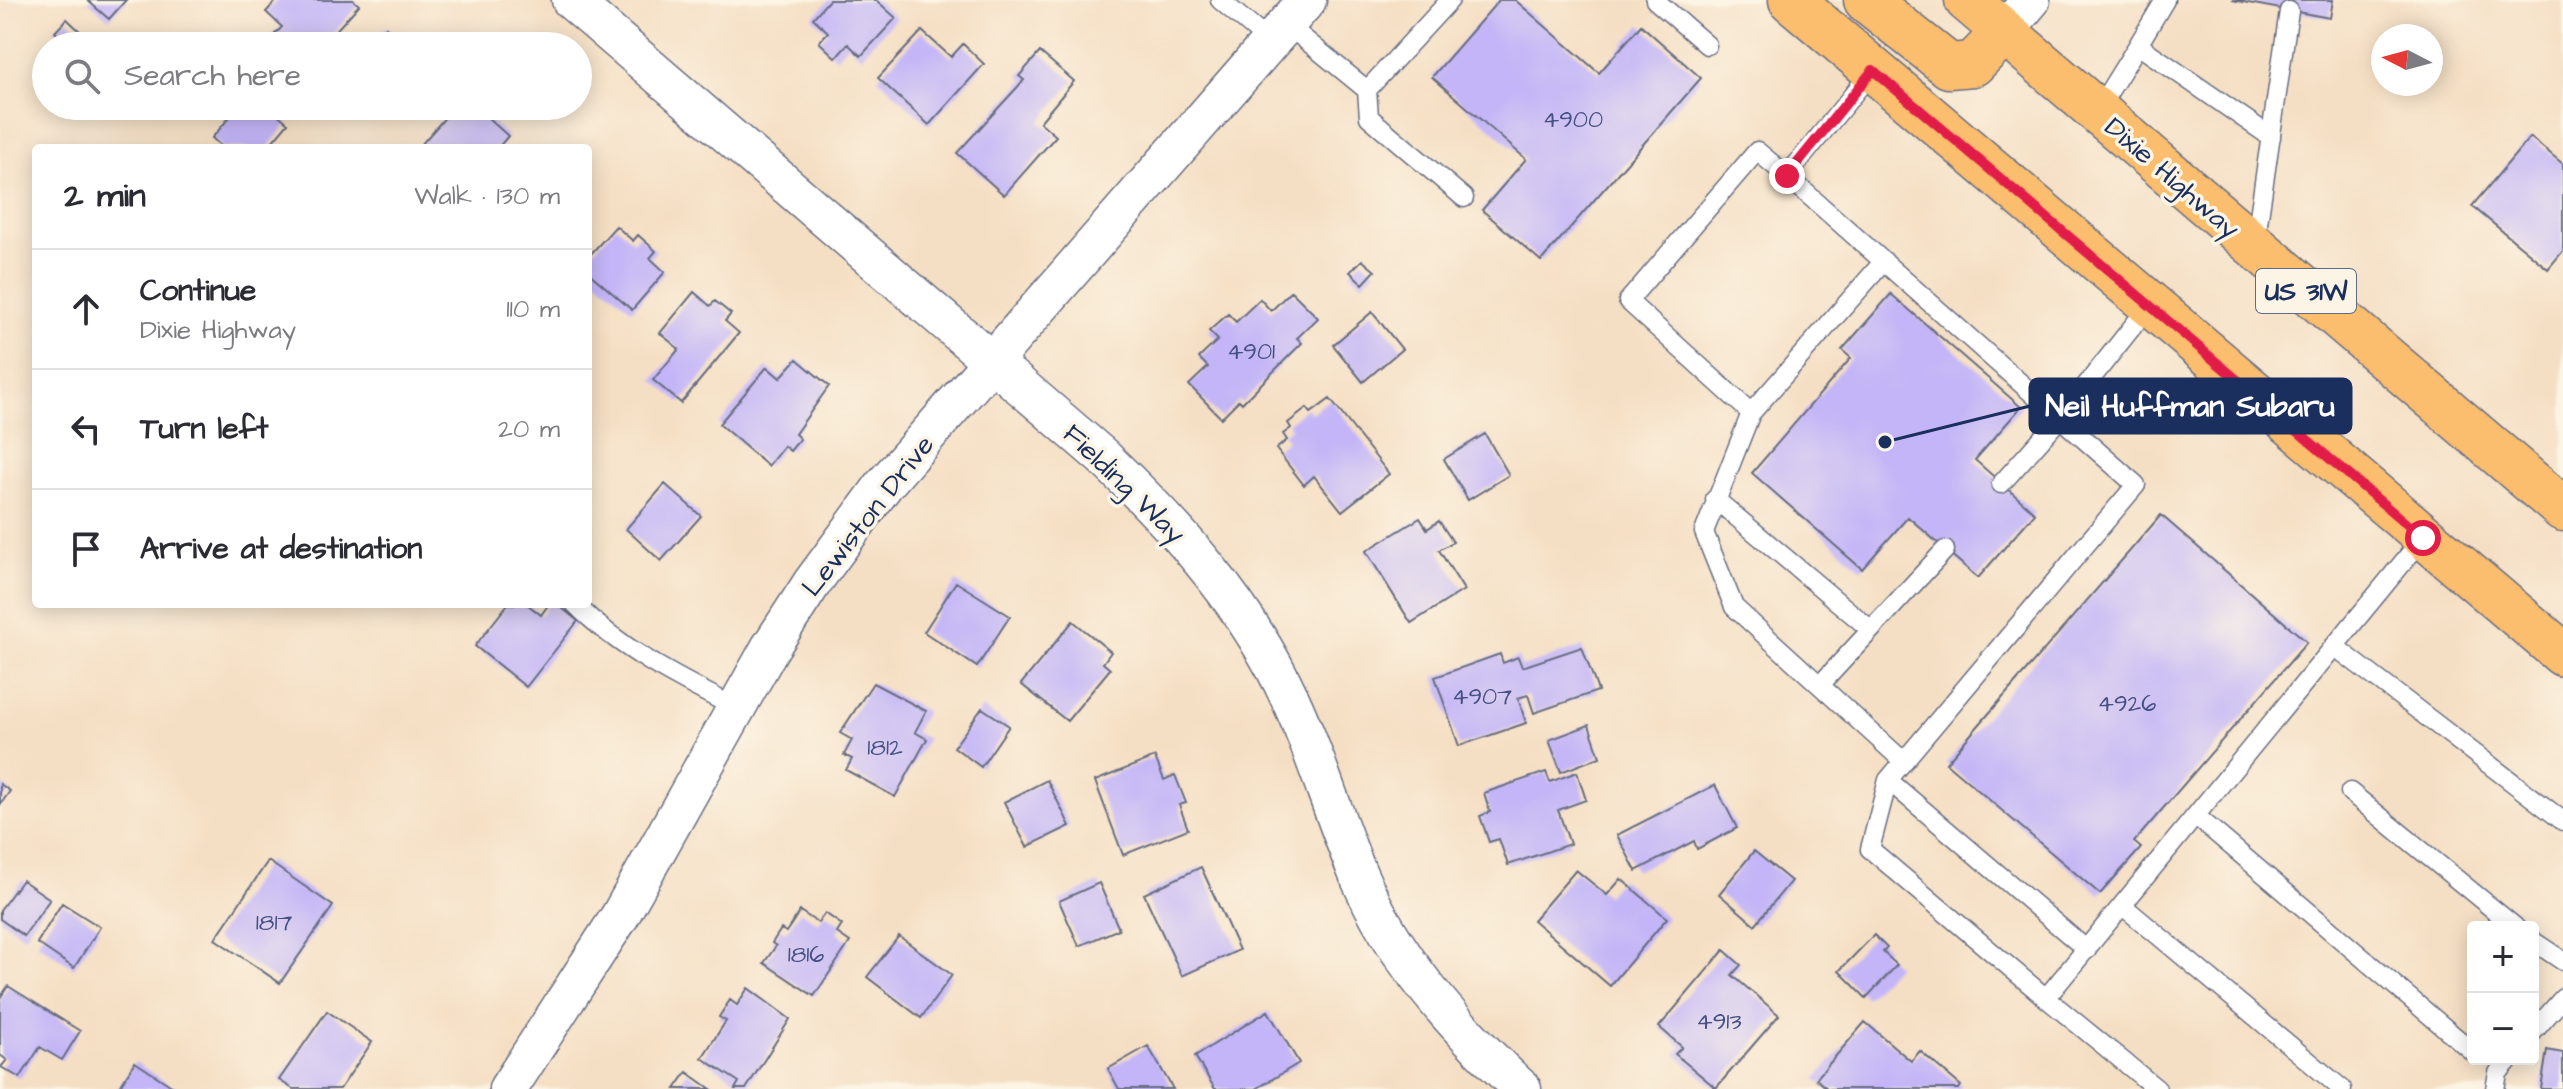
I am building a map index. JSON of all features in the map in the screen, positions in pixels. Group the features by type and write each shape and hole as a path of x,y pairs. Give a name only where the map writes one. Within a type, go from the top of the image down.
{"main road":[{"path":"1791,0 2563,654"},
{"path":"1866,0 1949,66 1973,64 2018,16"},
{"name":"Dixie Highway","path":"1967,0 2018,16 2097,111 2563,509"}],"street":[{"name":"Fielding Way","path":"571,0 937,311 991,363 1102,456 1165,516 1209,565 1247,619 1282,682 1358,875 1385,928 1417,979 1466,1037 1522,1089"},
{"name":"Lewiston Drive","path":"508,1089 620,916 770,648 884,485 1288,22"}],"lane":[{"path":"1367,90 1450,0"},
{"path":"1655,0 1707,45"},
{"path":"2097,111 2165,0"},
{"path":"1224,1 1288,22 1367,90 1369,117 1464,198"},
{"path":"2254,246 2289,11"},
{"path":"2138,45 2271,137"},
{"path":"1787,176 1873,70"},
{"path":"1751,413 1628,301 1757,151 2136,485 1888,780 1870,849 2157,1089"},
{"path":"1884,261 1751,413 1704,532 1734,607 1903,761"},
{"path":"2001,484 2060,418 2149,306"},
{"path":"1715,499 1870,629"},
{"path":"2046,998 2423,538"},
{"path":"1820,685 1945,550"},
{"path":"579,608 600,629 670,674 736,708"},
{"path":"2334,646 2563,821"},
{"path":"1888,780 2087,950"},
{"path":"2350,792 2508,921"},
{"path":"2196,816 2467,1047"},
{"path":"2123,906 2342,1089"},
{"path":"2539,945 2563,961"},
{"path":"2539,1025 2563,998"}],"building":[{"path":"87,0 126,0 109,19"},
{"path":"277,0 353,0 359,5 335,32 277,32 282,27 266,12"},
{"path":"829,0 876,0 896,18 861,56 848,44 836,58 819,42 828,32 813,18"},
{"path":"1499,0 1515,0 1599,73 1641,25 1701,78 1541,261 1482,210 1526,159 1432,77"},
{"path":"2232,0 2333,0 2330,18"},
{"path":"67,19 81,32 55,32"},
{"path":"922,31 951,57 963,44 984,64 929,125 878,78"},
{"path":"1040,52 1074,81 1040,122 1056,136 1004,195 957,153 1024,80 1019,76"},
{"path":"227,120 284,120 288,123 270,144 219,144 212,138"},
{"path":"443,120 490,120 508,136 501,144 422,144"},
{"path":"2530,137 2563,164 2563,251 2548,269 2472,206"},
{"path":"616,226 633,241 638,235 656,251 650,258 665,272 632,310 592,275 592,253"},
{"path":"1362,260 1375,271 1363,284 1350,272"},
{"path":"1291,291 1318,318 1297,338 1302,343 1242,403 1239,400 1221,418 1189,385 1208,367 1199,358 1218,340 1209,331 1228,314 1236,322 1260,299 1271,311"},
{"path":"694,292 710,306 715,301 731,314 725,321 739,333 681,403 653,380 679,349 660,333"},
{"path":"1891,294 2021,407 1975,460 2035,513 1978,578 1908,517 1862,569 1752,473 1851,358 1842,350"},
{"path":"1372,312 1402,349 1363,382 1333,345"},
{"path":"797,359 829,386 795,434 800,439 790,451 784,446 768,466 719,424 767,367 780,378"},
{"path":"1330,399 1389,474 1342,511 1314,476 1304,485 1276,449 1287,440 1283,434 1291,428 1288,423 1307,408 1311,413"},
{"path":"1485,434 1509,475 1468,500 1444,459"},
{"path":"665,484 701,516 661,561 626,529"},
{"path":"2161,515 2307,642 2134,842 2141,848 2100,894 1946,763"},
{"path":"1420,518 1427,529 1439,521 1453,542 1439,550 1464,590 1411,623 1366,551"},
{"path":"956,582 1010,616 977,667 924,632"},
{"path":"505,608 532,608 541,615 546,608 562,608 578,621 526,687 475,646"},
{"path":"1073,621 1111,652 1103,663 1110,669 1067,721 1021,684"},
{"path":"1582,647 1598,691 1534,713 1528,695 1518,698 1526,723 1459,746 1435,677 1500,654 1503,663 1518,657 1522,667"},
{"path":"873,683 926,711 915,732 927,739 895,797 846,770 852,759 844,755 852,740 840,733"},
{"path":"982,708 1009,726 981,767 954,747"},
{"path":"1589,725 1600,757 1561,772 1549,740"},
{"path":"1155,757 1164,780 1175,775 1186,803 1179,805 1188,829 1123,855 1095,781"},
{"path":"1546,772 1550,782 1577,772 1586,800 1558,810 1570,844 1508,865 1499,839 1489,842 1480,816 1490,812 1484,793"},
{"path":"1047,780 1070,826 1027,847 1004,802"},
{"path":"0,784 10,791 0,805"},
{"path":"1715,785 1737,828 1697,849 1694,841 1636,871 1617,835"},
{"path":"1754,851 1791,881 1755,925 1719,894"},
{"path":"268,861 333,906 280,983 215,939"},
{"path":"1201,867 1239,950 1182,976 1144,894"},
{"path":"1576,870 1607,895 1621,879 1667,918 1610,986 1533,920"},
{"path":"22,880 50,899 24,936 0,919 0,910"},
{"path":"1099,883 1119,929 1079,946 1059,901"},
{"path":"62,903 100,927 74,968 37,943"},
{"path":"800,911 818,923 825,913 842,925 837,933 850,942 814,996 764,963 776,946 772,943 781,929 786,932"},
{"path":"1874,935 1887,948 1883,952 1897,965 1866,998 1839,971"},
{"path":"899,936 952,975 921,1018 867,977"},
{"path":"1724,950 1741,965 1732,975 1779,1015 1716,1088 1675,1054 1682,1047 1659,1027"},
{"path":"8,986 80,1031 62,1060 40,1047 20,1078 1,1067 7,1060 0,1055 0,998"},
{"path":"748,988 790,1019 746,1089 735,1089 739,1082 702,1058 726,1021 719,1017 730,1000 737,1005"},
{"path":"327,1011 372,1042 340,1089 293,1089 279,1080"},
{"path":"1268,1011 1299,1063 1256,1089 1215,1089 1195,1056"},
{"path":"1865,1022 1911,1061 1920,1051 1961,1086 1959,1089 1828,1089 1816,1079"},
{"path":"1148,1046 1173,1089 1119,1089 1108,1069"},
{"path":"2547,1050 2563,1053 2563,1089 2541,1089"},
{"path":"135,1062 176,1089 118,1089"},
{"path":"687,1072 711,1089 675,1089"}],"place":[{"name":"Neil Huffman Subaru","path":"1885,442"}],"route":[{"path":"1787,176 1873,70 2423,538"}]}
